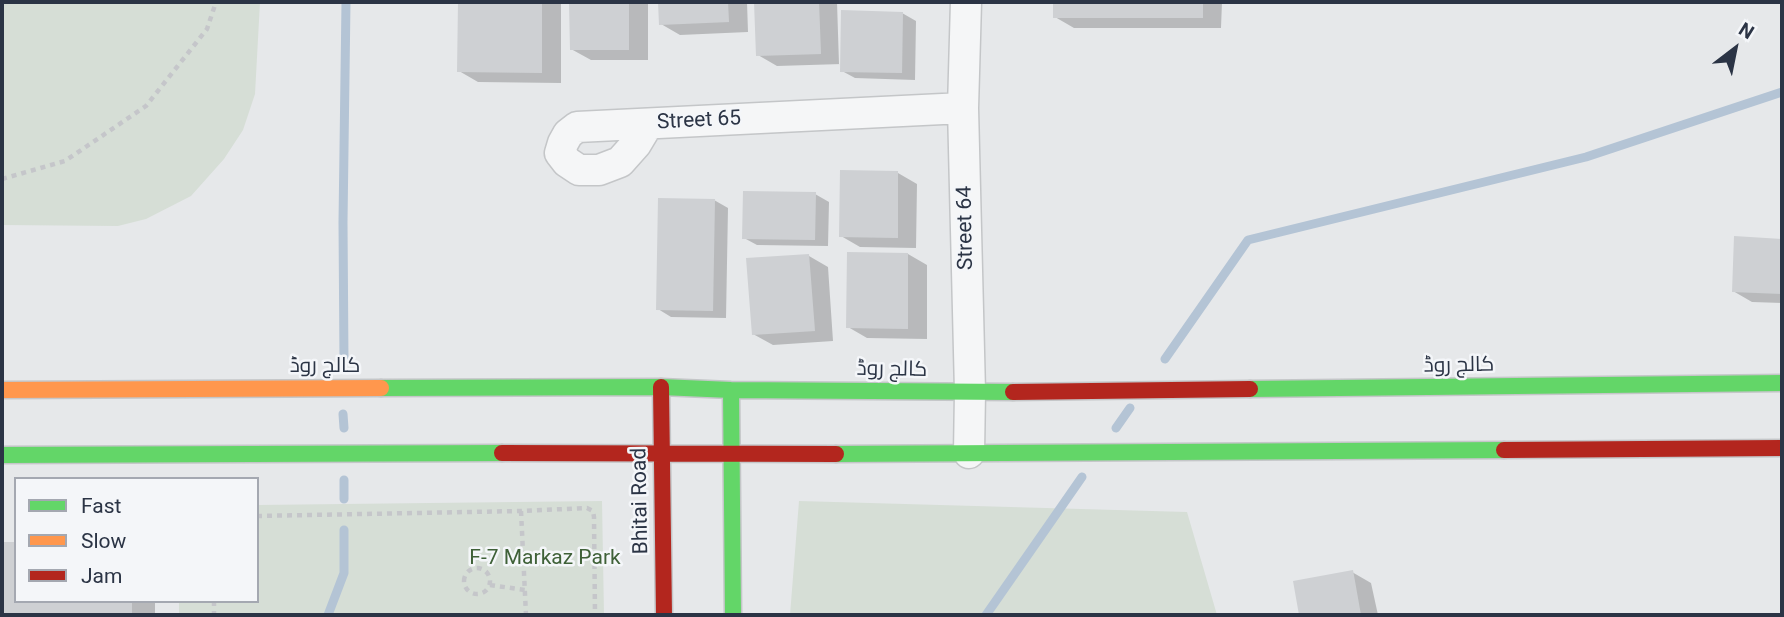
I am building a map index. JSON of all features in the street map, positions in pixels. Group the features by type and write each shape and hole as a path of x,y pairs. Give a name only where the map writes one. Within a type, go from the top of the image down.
{"street":[{"name":"Street 64","path":"966,2 963,108 969,453"},
{"name":"Street 65","path":"645,129 620,162 599,170 579,170 560,153 562,143 577,127 963,108"},
{"name":"کالج روڈ","path":"2,390 661,387 970,392 1782,383"},
{"name":"Bhitai Road","path":"661,387 664,615"},
{"path":"731,390 733,615"},
{"path":"2,455 731,455 1782,448"}],"path":[{"path":"2,179 65,161 146,106 206,29 216,2"},
{"path":"259,516 587,508 593,511 595,615"},
{"path":"521,511 526,615"},
{"path":"472,568 481,568 490,576 490,585 480,594 471,593 465,586 464,577 472,568"},
{"path":"490,585 525,590"}],"green space":[{"path":"2,2 260,2 255,94 243,130 224,159 191,196 146,219 118,226 2,225"},
{"name":"F-7 Markaz Park","path":"602,501 604,615 179,615 179,603 259,603 259,505"},
{"path":"799,501 1187,512 1217,615 790,615"}],"building":[{"path":"458,2 542,2 542,73 457,72"},
{"path":"569,2 629,2 629,50 570,50"},
{"path":"658,2 728,2 729,22 659,25"},
{"path":"754,2 819,2 821,54 756,56"},
{"path":"1053,2 1203,2 1203,18 1053,18"},
{"path":"841,10 903,12 902,73 840,72"},
{"path":"840,170 898,171 898,238 839,237"},
{"path":"743,191 816,192 815,240 742,239"},
{"path":"658,198 715,199 713,311 656,310"},
{"path":"1734,236 1782,239 1782,294 1732,292"},
{"path":"847,252 908,253 908,329 846,328"},
{"path":"809,254 815,331 752,335 746,258"},
{"path":"2,542 14,542 14,603 132,603 132,615 2,615"},
{"path":"1353,570 1361,615 1299,615 1293,581"}],"waterway":[{"path":"344,362 346,2"},
{"path":"1165,359 1248,240 1586,157 1782,92"},
{"path":"1116,428 1130,408"},
{"path":"343,414 344,428"},
{"path":"986,615 1082,477"},
{"path":"344,480 344,499"},
{"path":"328,615 344,573 344,530"}],"traffic: fast":[{"path":"1250,389 1782,383"},
{"path":"381,388 661,387 1013,392"},
{"path":"731,390 733,615"},
{"path":"836,454 1504,450"},
{"path":"2,455 502,453"}],"traffic: slow":[{"path":"2,390 381,388"}],"traffic: jam":[{"path":"661,387 664,615"},
{"path":"1013,392 1250,389"},
{"path":"1504,450 1782,448"},
{"path":"502,453 836,454"}]}
